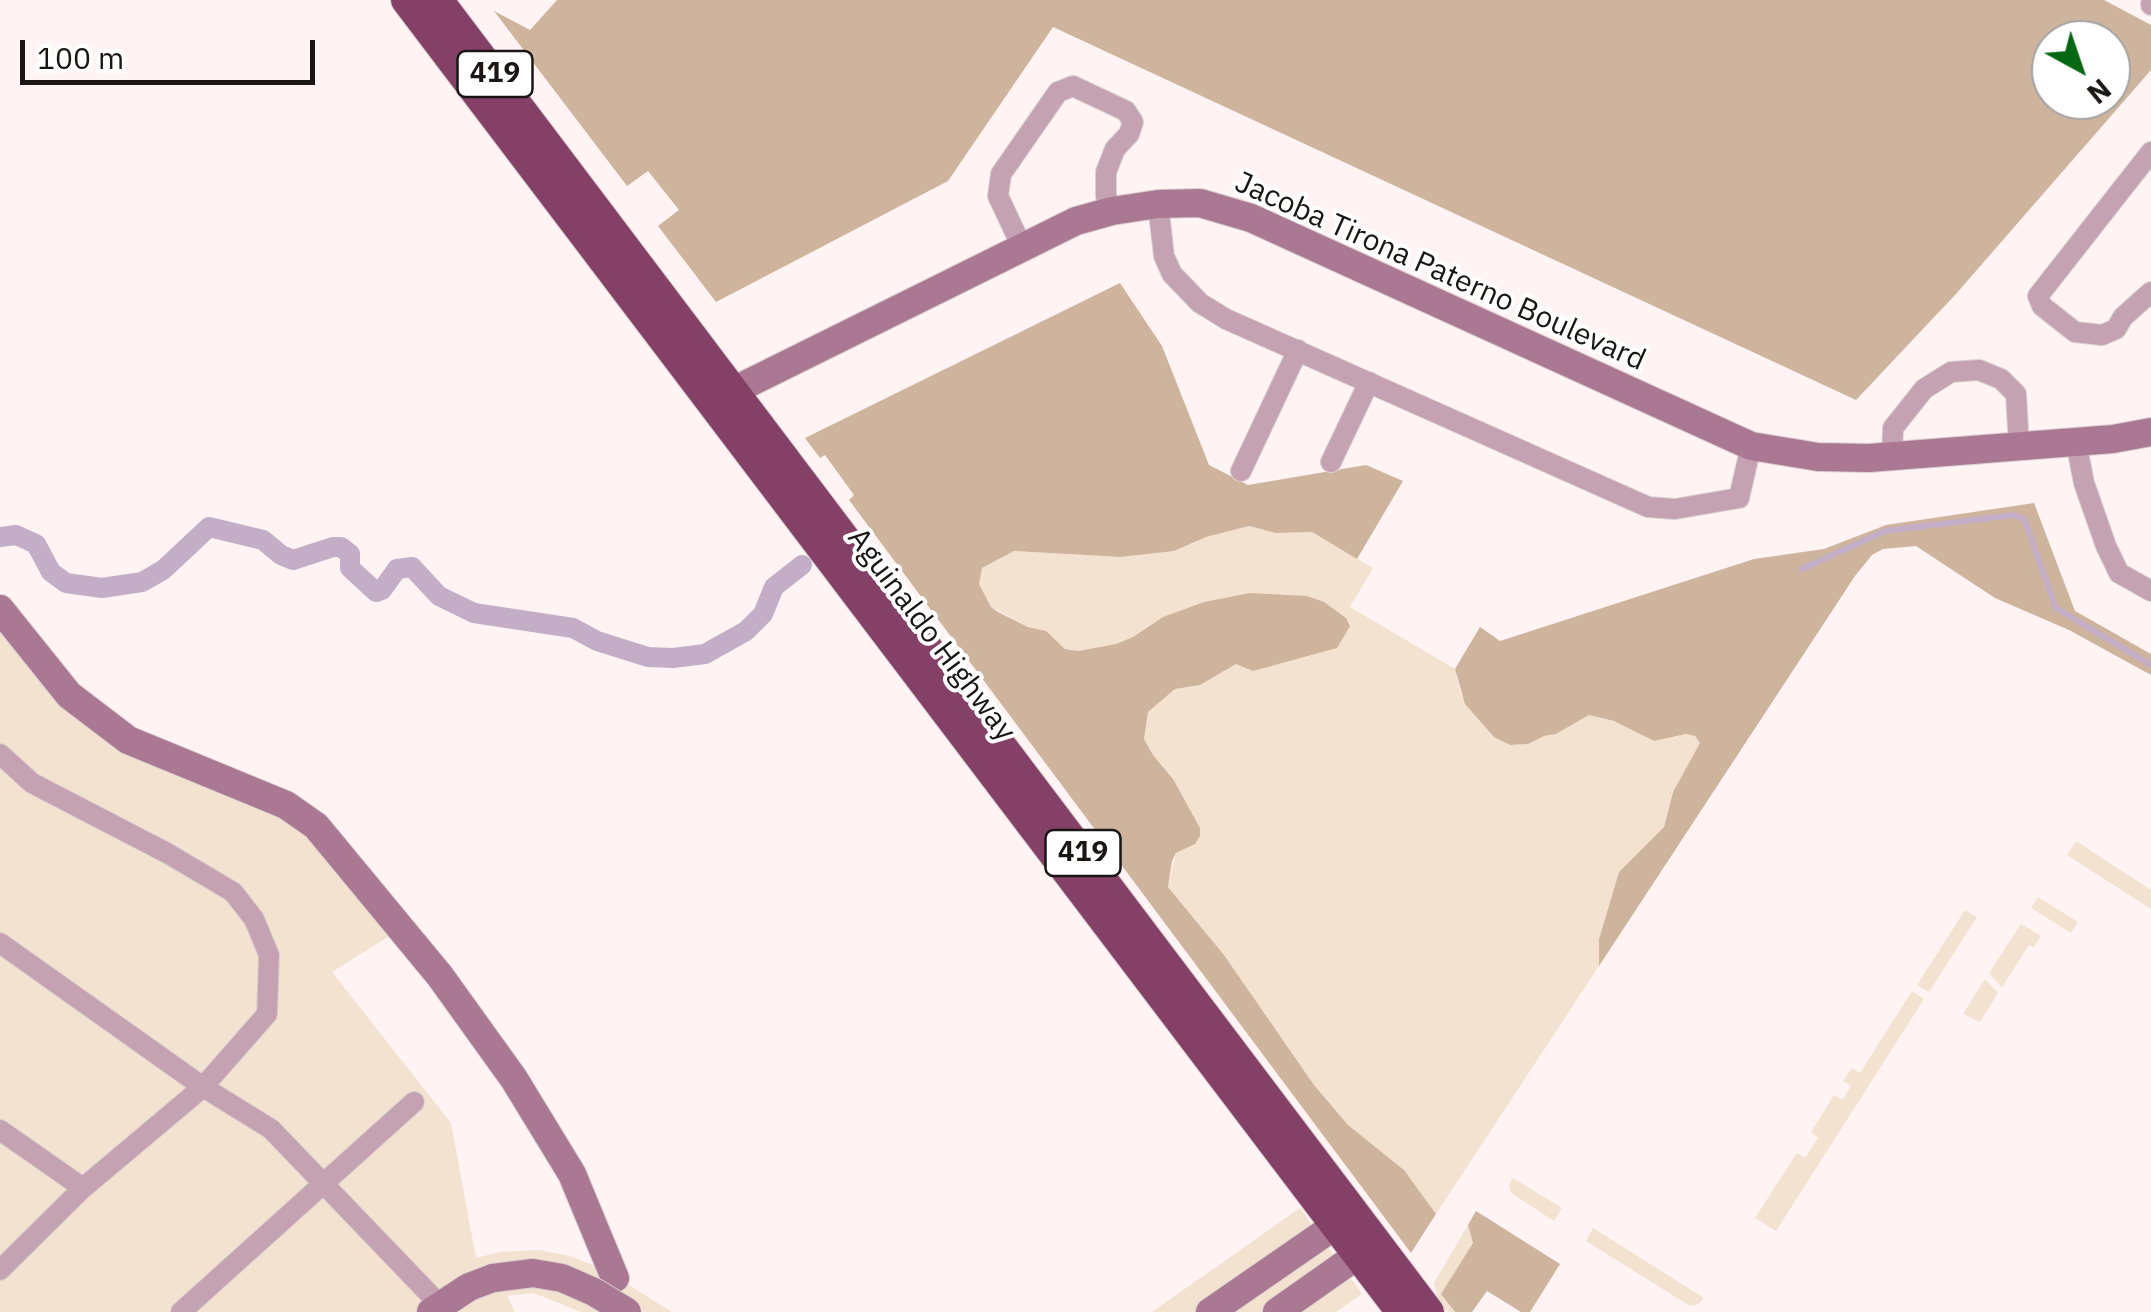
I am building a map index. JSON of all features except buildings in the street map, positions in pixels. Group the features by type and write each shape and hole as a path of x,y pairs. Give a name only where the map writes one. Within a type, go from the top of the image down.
{"highway":[{"name":"Aguinaldo Highway","path":"406,0 1352,1236 1429,1312"},
{"name":"Aguinaldo Highway","path":"438,0 733,391 1352,1236 1401,1312"}],"street":[{"path":"1022,246 998,196 1001,174 1058,92 1074,86 1126,111 1134,122 1106,172 1104,184 1112,211"},
{"path":"2151,152 2038,296 2042,306 2075,332 2102,334 2116,329 2123,317 2151,292"},
{"name":"Jacoba Tirona Paterno Boulevard","path":"733,391 1076,222 1112,211 1200,202 1251,218 1751,446 1818,457 1892,456 2076,442 2151,432"},
{"path":"1158,204 1164,256 1172,274 1200,303 1648,507 1675,509 1739,498 1751,446"},
{"path":"1242,471 1298,350"},
{"path":"1892,456 1892,428 1924,389 1951,372 1978,370 2001,379 2016,394 2020,446"},
{"path":"1330,462 1368,382"},
{"path":"2076,442 2084,483 2106,546 2120,573 2151,590"},
{"path":"0,608 68,694 128,740 286,805 316,826 440,976 514,1079 572,1174 615,1278"},
{"path":"0,754 32,784 233,892 254,919 269,955 267,1014 203,1087 83,1188 0,1270"},
{"path":"0,943 203,1087 271,1129 436,1308 493,1278 533,1272 562,1278 627,1312"},
{"path":"181,1312 414,1102"},
{"path":"0,1130 83,1188"},
{"path":"1210,1312 1352,1236"},
{"path":"1277,1312 1352,1236"}],"shaded area":[{"path":"557,0 2104,0 2151,25 2151,70 2131,93 2131,20 2031,20 2031,120 2107,120 1955,295 1856,400 1053,27 948,181 716,302 658,226 679,210 648,171 627,186 494,11 530,30"},
{"path":"1120,283 1162,346 1209,465 1248,485 1366,465 1403,481 1357,559 1312,532 1276,533 1249,526 1206,537 1174,551 1121,557 1014,551 982,568 979,584 998,612 1046,631 1065,649 1078,651 1116,644 1163,617 1204,602 1250,593 1307,596 1324,602 1346,618 1350,626 1337,648 1253,671 1236,664 1200,685 1175,689 1148,712 1144,739 1173,779 1200,828 1195,844 1176,853 1168,887 1224,955 1314,1085 1348,1125 1404,1170 1436,1214 1411,1253 849,500 854,495 825,455 820,458 805,438"},
{"path":"2034,503 2075,611 2151,654 2151,675 2069,630 1995,598 1916,546 1883,549 1872,555 1855,576 1599,966 1599,939 1619,872 1664,827 1673,792 1700,743 1695,736 1686,734 1654,741 1614,721 1589,715 1528,744 1510,745 1494,737 1465,704 1455,669 1480,627 1500,641 1754,559 1824,549 1886,525"},
{"path":"1249,526 1276,533 1312,532 1373,568 1350,607 1455,669 1461,695 1494,737 1510,745 1528,744 1556,734 1589,715 1614,721 1654,741 1686,734 1701,743 1673,792 1664,827 1619,872 1599,939 1599,966 1436,1214 1404,1170 1348,1125 1314,1085 1224,955 1168,887 1176,853 1195,844 1173,779 1144,739 1145,721 1148,712 1175,689 1200,685 1236,664 1163,617 1116,644 1078,651 1065,649 1046,631 1028,627 991,607 978,584 982,568 1014,551 1121,557 1174,551 1206,537"},
{"path":"0,620 67,704 306,827 394,933 332,972 451,1123 476,1258 539,1250 570,1256 603,1269 672,1312 581,1312 534,1293 507,1296 515,1312 0,1312"},
{"path":"2076,841 2151,890 2151,909 2067,855"},
{"path":"2038,897 2078,922 2071,933 2031,908"},
{"path":"1965,910 1977,917 1929,992 1917,985"},
{"path":"2021,924 2041,936 2034,947 2029,945 2002,987 1989,973"},
{"path":"1985,979 1998,993 1980,1022 1963,1014"},
{"path":"1912,991 1924,999 1776,1231 1755,1218 1797,1153 1805,1158 1818,1138 1811,1132 1834,1095 1842,1100 1851,1086 1843,1081 1852,1068 1860,1073"},
{"path":"1513,1178 1562,1208 1554,1221 1511,1193 1509,1185"},
{"path":"1300,1208 1362,1294 1336,1312 1152,1312"},
{"path":"1476,1211 1560,1264 1530,1312 1521,1312 1487,1291 1472,1312 1455,1312 1441,1294 1473,1243 1468,1225"},
{"path":"1468,1225 1473,1243 1442,1294 1455,1312 1448,1312 1434,1283"},
{"path":"1593,1228 1704,1298 1690,1306 1586,1241"}],"waterway":[{"path":"1802,569 1885,531 2014,515 2024,519 2056,608 2151,665"},
{"path":"0,537 16,535 36,544 51,572 66,583 102,588 142,582 163,570 209,527 263,540 293,560 341,547 350,554 350,568 376,592 382,590 397,569 412,567 439,596 474,613 573,628 597,641 648,657 673,658 705,654 746,631 763,614 774,587 802,565"}]}
